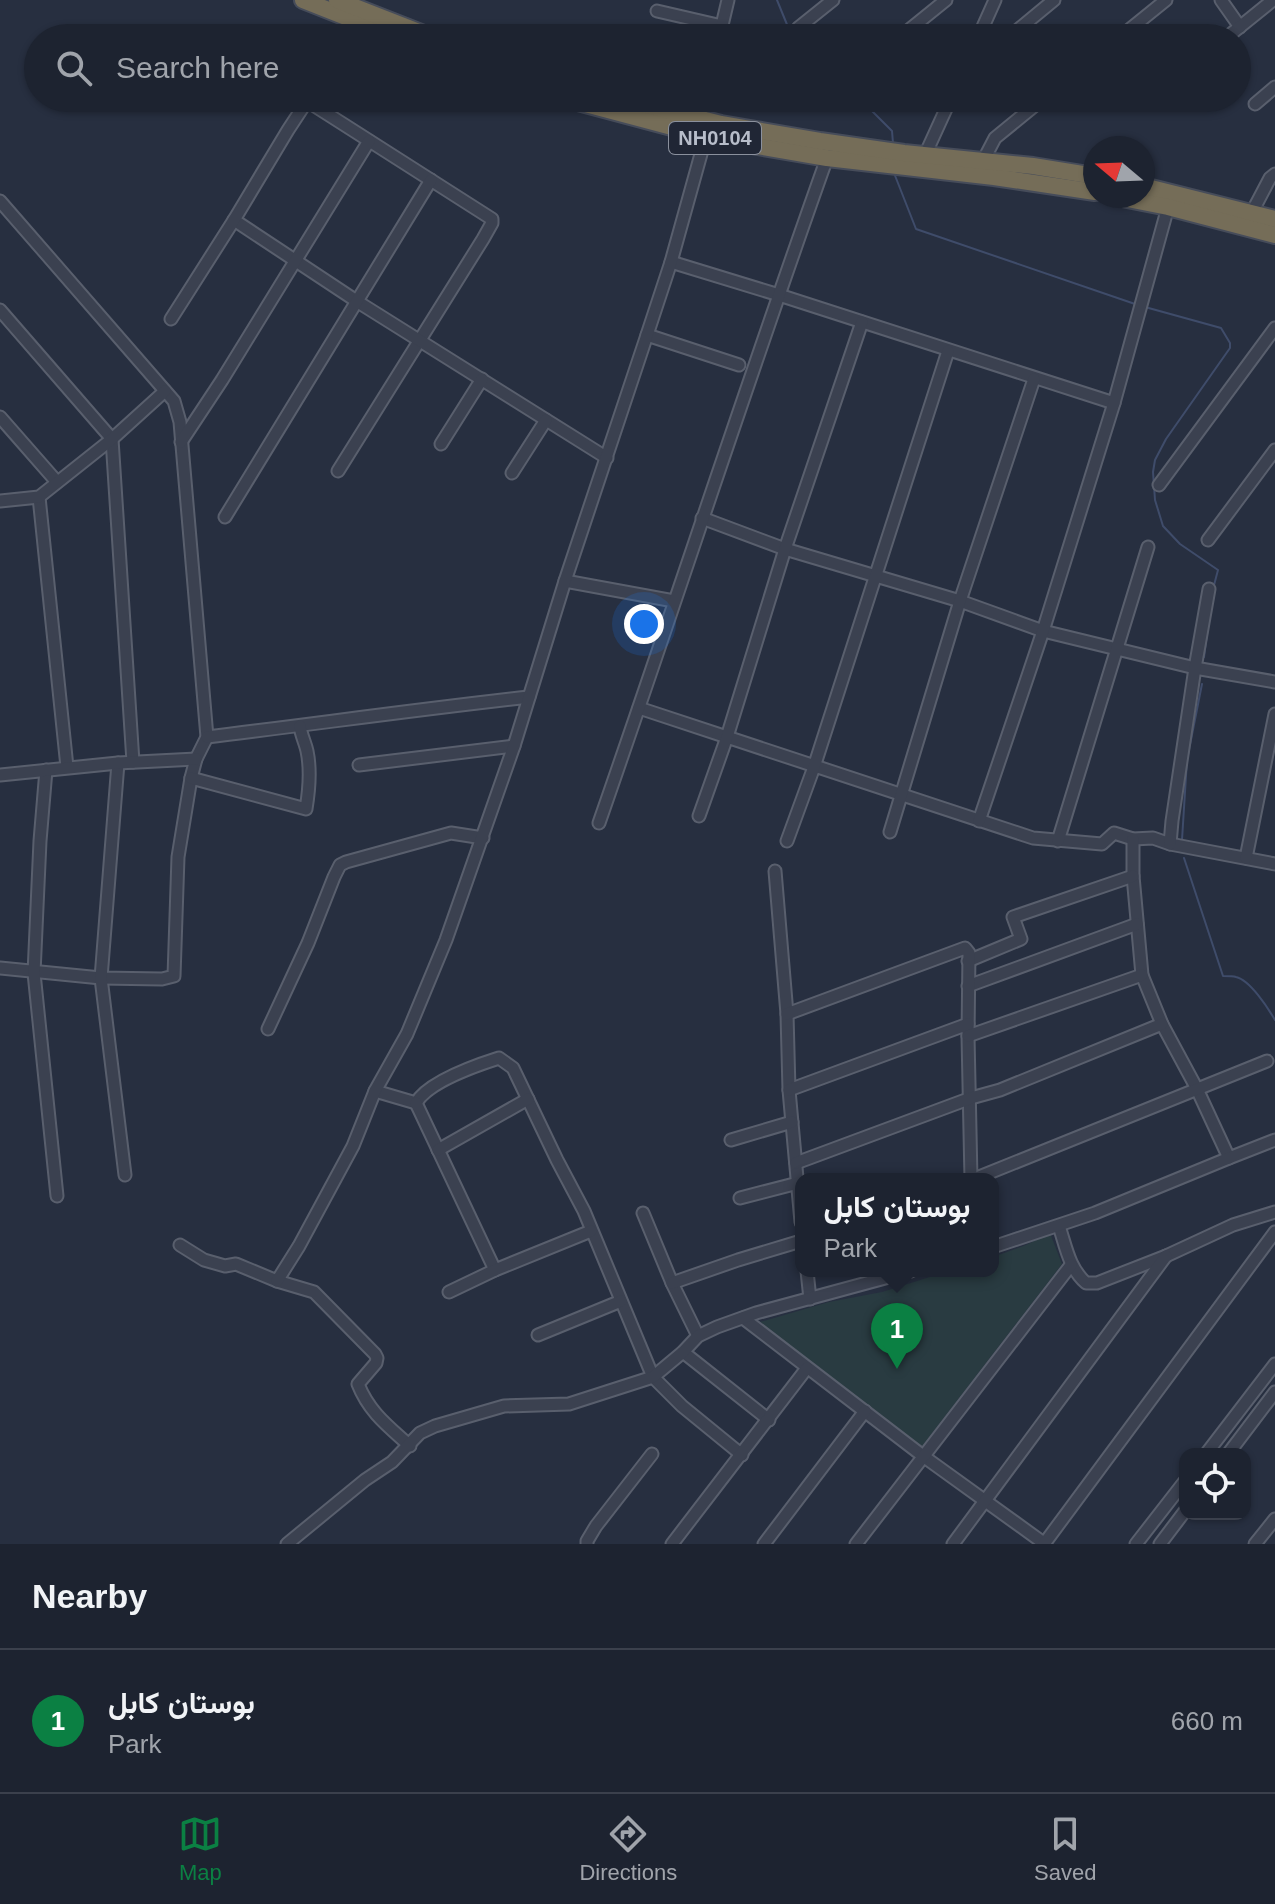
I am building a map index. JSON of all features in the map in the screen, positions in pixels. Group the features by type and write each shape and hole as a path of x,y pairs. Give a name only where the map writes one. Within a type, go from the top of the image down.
{"highway":[{"path":"303,0 363,24"},
{"path":"337,0 398,24"},
{"name":"NH0104","path":"624,112 715,133 821,152 903,160 1083,190"},
{"name":"NH0104","path":"674,112 701,119 715,133"},
{"name":"NH0104","path":"903,160 925,155 1083,174"},
{"path":"1155,190 1248,220 1275,235"},
{"path":"1155,204 1248,220 1275,219"}],"street":[{"path":"723,24 728,0"},
{"path":"803,24 833,0"},
{"path":"916,24 946,0"},
{"path":"984,24 995,0"},
{"path":"1025,24 1054,0"},
{"path":"1136,24 1166,0"},
{"path":"1221,0 1238,24"},
{"path":"1244,24 1273,0"},
{"path":"657,11 697,24"},
{"path":"1255,104 1275,87"},
{"path":"171,319 300,112"},
{"path":"326,112 492,219 421,340 338,471"},
{"path":"701,119 703,112"},
{"path":"925,155 945,112"},
{"path":"983,161 995,138 1027,112"},
{"path":"277,1281 353,1146 375,1091 413,1021 446,940 514,746 565,581 715,133"},
{"path":"180,442 222,380 369,141"},
{"path":"599,823 779,295 821,152"},
{"path":"1248,220 1269,190 1270,178 1275,174"},
{"path":"225,517 431,180"},
{"path":"0,201 174,401 180,422 207,737 191,778 178,857 174,976 162,979 101,978 0,968"},
{"path":"979,821 1043,631 1114,403 1168,207"},
{"path":"234,220 358,302 607,458"},
{"path":"671,262 1114,403"},
{"path":"0,310 112,439 133,762"},
{"path":"699,816 862,322"},
{"path":"1159,485 1275,328"},
{"path":"647,335 739,365"},
{"path":"787,841 814,767 948,351"},
{"path":"441,444 482,379"},
{"path":"890,832 960,601 1034,379"},
{"path":"0,501 39,497 112,439 165,391"},
{"path":"0,417 57,482"},
{"path":"512,473 546,420"},
{"path":"1208,540 1275,450"},
{"path":"39,497 67,767"},
{"path":"702,518 785,549 960,601 1043,631 1195,668 1275,682"},
{"path":"1058,841 1148,547"},
{"path":"565,581 674,601"},
{"path":"1170,844 1209,589"},
{"path":"207,737 529,697"},
{"path":"639,708 1033,838 1102,844 1114,833 1133,839 1153,838 1275,864"},
{"path":"1246,858 1275,714"},
{"path":"191,778 306,809 309,790 307,752 300,726"},
{"path":"359,765 514,746"},
{"path":"0,775 67,767 196,759"},
{"path":"118,763 101,978 125,1175"},
{"path":"46,770 34,973 57,1196"},
{"path":"268,1029 340,865 451,833 483,838"},
{"path":"1133,839 1133,876 1142,975 1162,1024 1229,1158"},
{"path":"775,871 797,1173"},
{"path":"968,961 1021,939 1013,917 1133,876"},
{"path":"968,986 1137,924"},
{"path":"787,1014 965,948 969,953 972,1173"},
{"path":"789,1090 1142,975"},
{"path":"796,1163 1000,1090 1162,1024"},
{"path":"416,1103 423,1094 473,1066 499,1058 513,1068 584,1211 653,1377 682,1406 742,1455"},
{"path":"987,1173 1267,1061"},
{"path":"375,1091 416,1103 495,1270"},
{"path":"438,1150 528,1099"},
{"path":"731,1140 792,1122"},
{"path":"999,1245 1095,1213 1275,1140"},
{"path":"740,1198 795,1184"},
{"path":"1059,1226 1071,1265 1086,1283 1097,1283 1233,1225 1275,1212"},
{"path":"643,1213 698,1336"},
{"path":"449,1292 591,1231"},
{"path":"743,1318 923,1456 1045,1544 1275,1232"},
{"path":"672,1283 795,1243"},
{"path":"180,1245 204,1260 225,1266 236,1264 314,1292 375,1354 376,1363 358,1384 363,1398 371,1410 410,1446"},
{"path":"953,1544 1166,1256"},
{"path":"856,1544 1071,1265"},
{"path":"808,1277 810,1299"},
{"path":"287,1544 365,1480 392,1462 426,1429 504,1406 569,1404 653,1377 698,1336 717,1327 756,1313 889,1277"},
{"path":"538,1335 621,1301"},
{"path":"683,1352 769,1420"},
{"path":"1211,1448 1275,1364"},
{"path":"672,1544 807,1368"},
{"path":"1233,1448 1275,1392"},
{"path":"764,1544 865,1411"},
{"path":"587,1544 596,1526 652,1454"},
{"path":"1136,1544 1179,1489"},
{"path":"1160,1544 1179,1519"},
{"path":"1255,1544 1275,1519"}],"shaded area":[{"path":"1050,1233 1062,1264 920,1449 753,1324 930,1277 999,1277 999,1255"}],"waterway":[{"path":"777,0 787,24"},
{"path":"873,112 892,131 893,143"},
{"path":"894,173 916,229 1135,304"},
{"path":"1145,307 1221,328 1230,343 1230,348 1166,439 1155,460 1153,472 1155,500 1163,526 1180,544 1218,570 1213,589"},
{"path":"1204,657 1208,627"},
{"path":"1182,840 1187,760 1202,684"},
{"path":"1184,858 1223,976 1236,977 1247,983 1275,1020"}],"place":[{"name":"بوستان کابل","path":"897,1369"}]}
